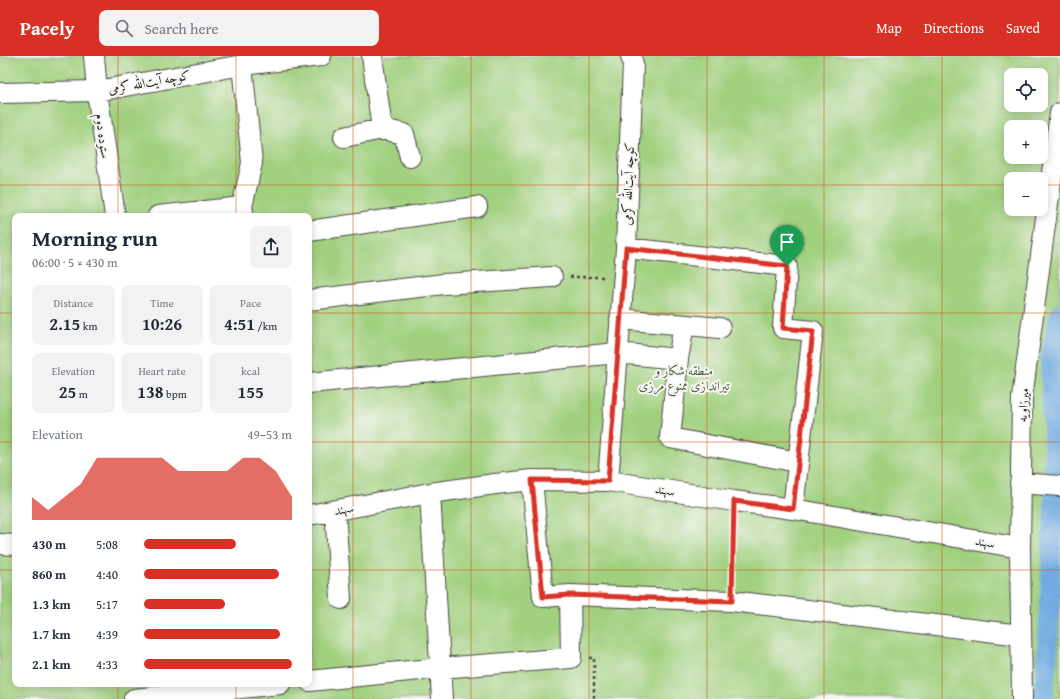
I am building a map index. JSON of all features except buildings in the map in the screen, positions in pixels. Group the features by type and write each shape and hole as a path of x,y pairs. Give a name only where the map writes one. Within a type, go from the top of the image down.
{"street":[{"name":"ستوده دوم","path":"94,56 97,91 115,213"},
{"name":"کوچه آیت‌الله کرمی","path":"0,93 97,91 242,66 321,56"},
{"path":"372,56 382,129"},
{"name":"کوچه آیت‌الله کرمی","path":"608,481 626,248 633,64 631,56"},
{"path":"209,213 243,211 252,163 242,66"},
{"name":"میرزاویه","path":"1022,699 1020,548 1029,484 1022,398 1060,113"},
{"path":"344,137 382,129 404,134 410,156"},
{"path":"312,231 477,207"},
{"path":"626,248 787,266 783,328 813,331 793,509"},
{"path":"312,300 444,284 552,277"},
{"path":"620,319 720,328"},
{"path":"684,325 678,359 670,438 798,462"},
{"path":"312,384 617,353 678,359"},
{"path":"532,480 543,597 570,595 732,601 1021,635"},
{"name":"سهند","path":"312,515 430,493 532,480 608,481 793,509 1020,548"},
{"path":"1029,484 1060,486"},
{"path":"430,493 442,699"},
{"path":"335,511 341,599"},
{"path":"0,544 12,545"},
{"path":"312,681 440,668 571,658 570,595"},
{"path":"134,699 177,692 241,687"}],"path":[{"path":"552,277 623,277"},
{"path":"732,601 734,501"},
{"path":"571,658 594,658 594,699"}],"green space":[{"name":"منطقه شکار و تیراندازی ممنوع مرزی","path":"0,56 1060,56 1060,699 0,699"}],"waterway":[{"path":"1043,699 1047,660 1055,478 1050,360 1060,314"}],"route":[{"path":"626,248 787,266 783,328 813,331 793,509 734,501 732,601 570,595 543,597 532,480 608,481 626,248"}]}
